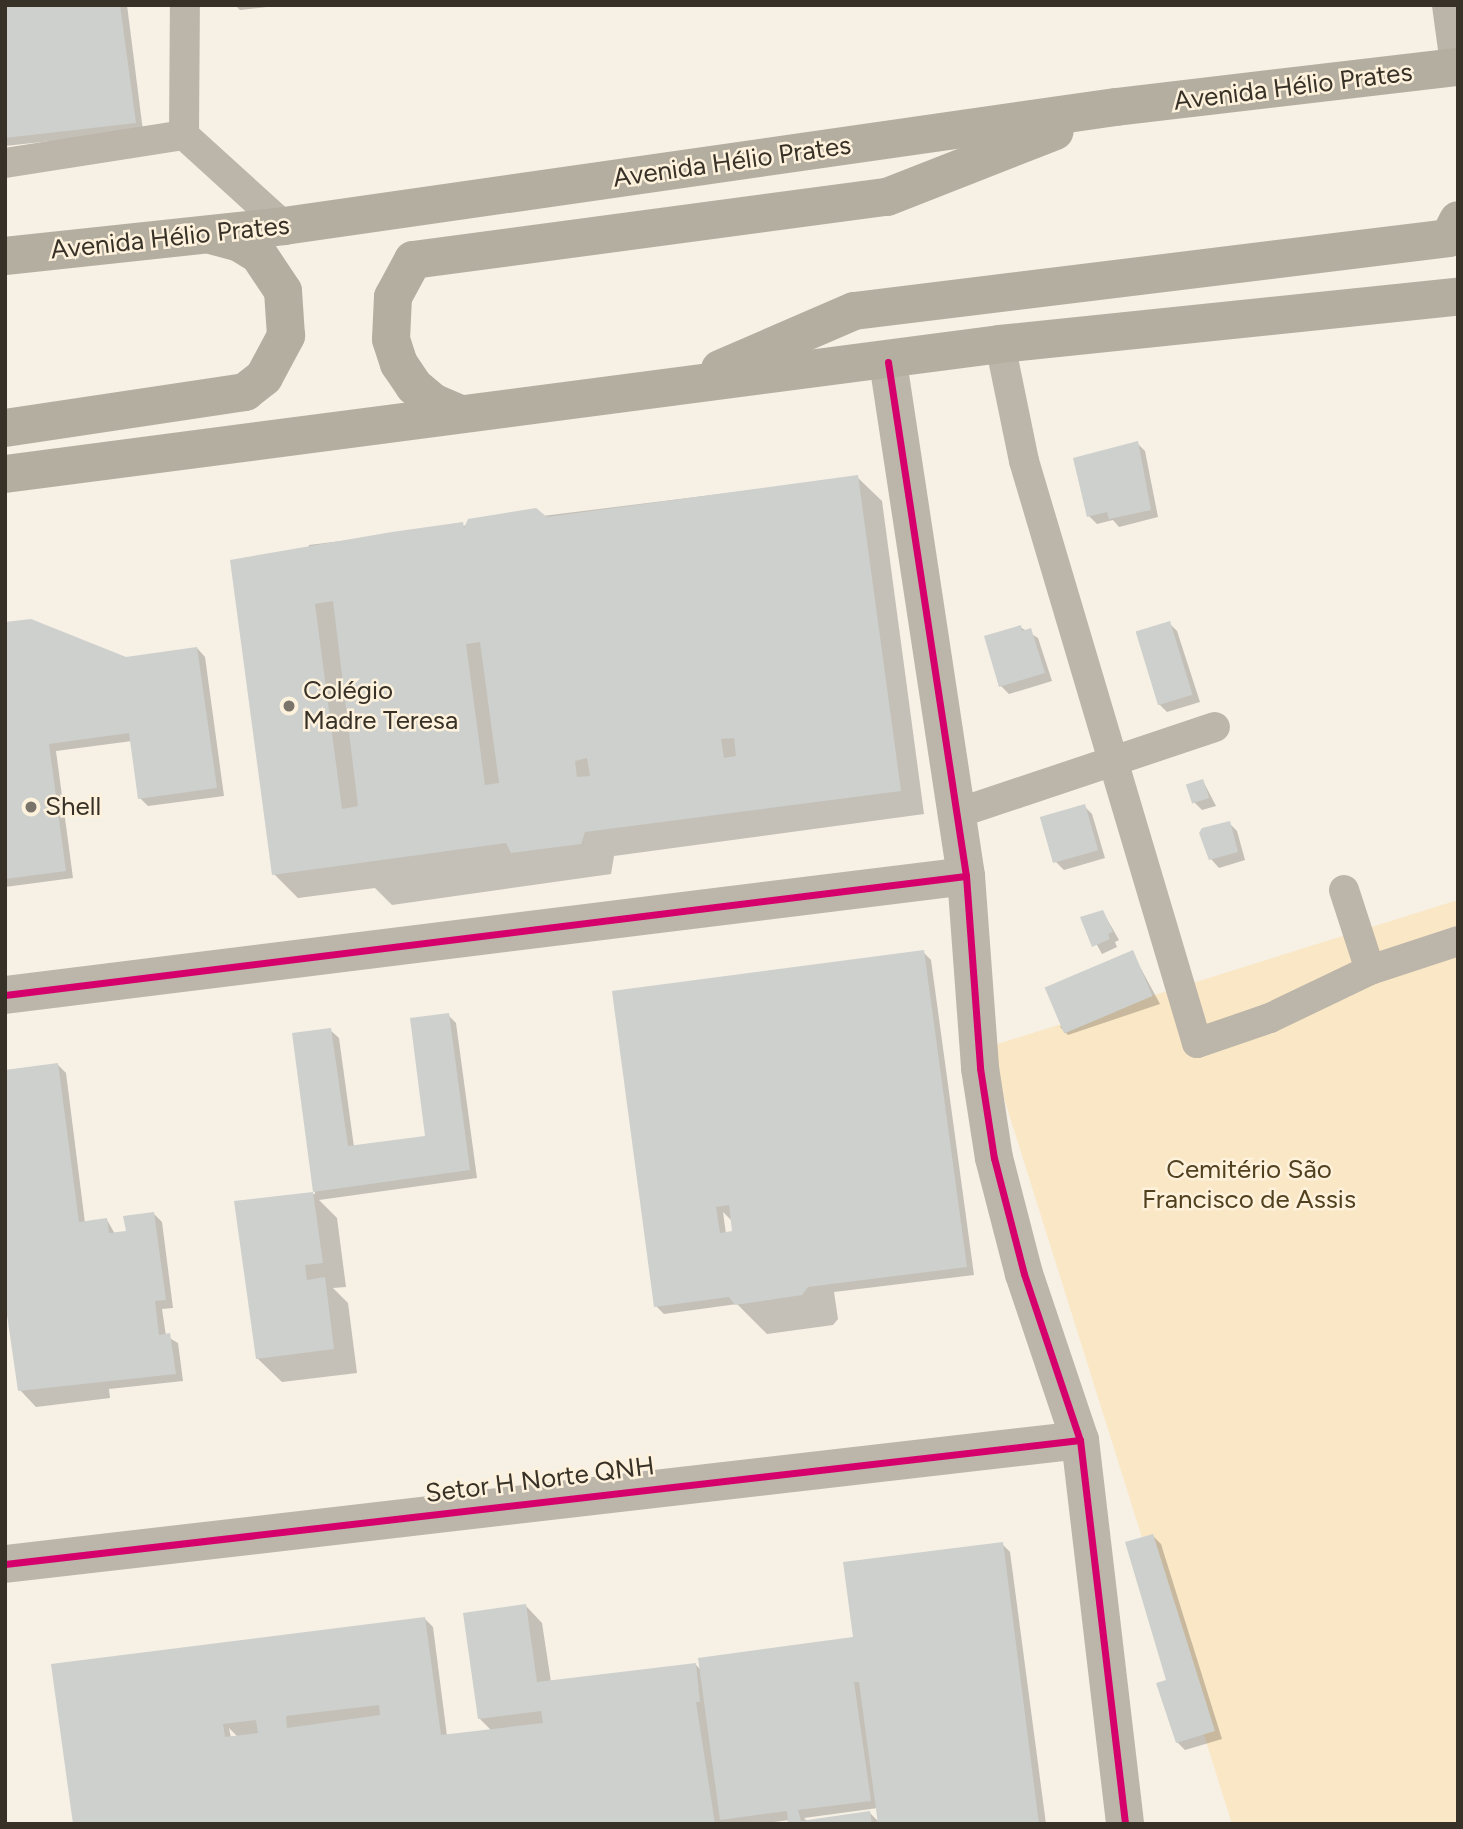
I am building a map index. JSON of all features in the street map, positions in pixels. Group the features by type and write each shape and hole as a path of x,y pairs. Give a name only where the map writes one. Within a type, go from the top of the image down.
{"main road":[{"path":"1451,5 1458,56"},
{"name":"Avenida Hélio Prates","path":"5,256 284,226 1115,107 1458,67"},
{"path":"458,414 434,403 414,386 399,364 391,339 393,298 414,260 887,197 1115,107"},
{"path":"682,385 854,311 1449,238 1458,220"},
{"path":"5,428 245,392 264,377 286,336 283,291 259,255 240,243 197,235"},
{"path":"5,474 682,385 888,362 1000,344 1458,297"}],"street":[{"path":"888,362 966,876 980,1068 994,1158 1024,1274 1080,1440 1125,1824"},
{"path":"5,995 966,876"},
{"name":"Setor H Norte QNH","path":"5,1564 1080,1440"}],"lane":[{"path":"185,5 184,135 284,226"},
{"path":"5,163 184,135"},
{"path":"1000,344 1024,461 1111,763 1197,1043 1270,1018 1370,970 1458,941"},
{"path":"955,814 1215,727"},
{"path":"1344,890 1370,970"}],"green space":[{"name":"Cemitério São Francisco de Assis","path":"1458,900 1458,1824 1232,1824 988,1047"}],"building":[{"path":"5,5 120,5 136,123 5,138"},
{"path":"1138,441 1151,510 1109,519 1107,512 1087,517 1073,458"},
{"path":"858,475 901,791 585,832 581,844 511,853 506,843 272,875 230,560 463,522 464,528 468,519 536,508 547,517","holes":["333,601 358,806 342,809 315,604","480,642 499,783 485,785 466,644","734,738 736,756 724,758 721,739","587,758 590,776 577,777 575,761"]},
{"name":"Shell","path":"31,619 126,657 197,647 217,788 138,799 129,733 49,744 66,871 5,879 5,622"},
{"path":"1170,621 1193,695 1158,705 1136,632"},
{"path":"1021,625 1022,631 1031,628 1045,673 999,687 984,636"},
{"path":"1203,779 1209,798 1192,804 1186,785"},
{"path":"1085,804 1098,850 1053,863 1040,817"},
{"path":"1230,821 1238,852 1209,860 1199,833 1202,828"},
{"path":"1103,910 1113,932 1108,934 1110,939 1092,947 1080,917"},
{"path":"924,950 967,1267 808,1287 802,1295 735,1305 729,1297 654,1307 612,991","holes":["729,1205 732,1231 720,1233 716,1207"]},
{"path":"1133,950 1153,996 1064,1034 1045,988"},
{"path":"449,1013 470,1170 313,1192 292,1033 331,1028 348,1146 425,1136 410,1018"},
{"path":"58,1063 79,1222 107,1218 109,1233 126,1231 123,1216 154,1212 166,1300 155,1301 159,1335 170,1333 176,1374 18,1391 5,1301 5,1070"},
{"path":"313,1192 323,1263 305,1265 307,1280 325,1277 334,1349 256,1359 234,1201"},
{"path":"1153,1534 1215,1731 1176,1743 1156,1683 1166,1680 1125,1542"},
{"path":"1003,1542 1039,1824 878,1824 859,1682 854,1682 871,1801 798,1810 801,1821 870,1811 872,1824 788,1824 787,1811 720,1820 698,1658 853,1637 843,1562"},
{"path":"526,1604 537,1682 696,1663 700,1702 696,1702 715,1824 73,1824 51,1664 425,1617 441,1735 543,1723 541,1711 478,1719 463,1613","holes":["379,1705 380,1715 287,1728 286,1716","256,1720 258,1733 225,1737 223,1724"]}],"cycle path":[{"path":"888,362 966,876 980,1068 994,1158 1024,1274 1080,1440 1125,1824"},
{"path":"5,995 966,876"},
{"path":"5,1564 1080,1440"}],"place":[{"name":"Colégio Madre Teresa","path":"289,706"},
{"name":"Shell","path":"31,807"}]}
